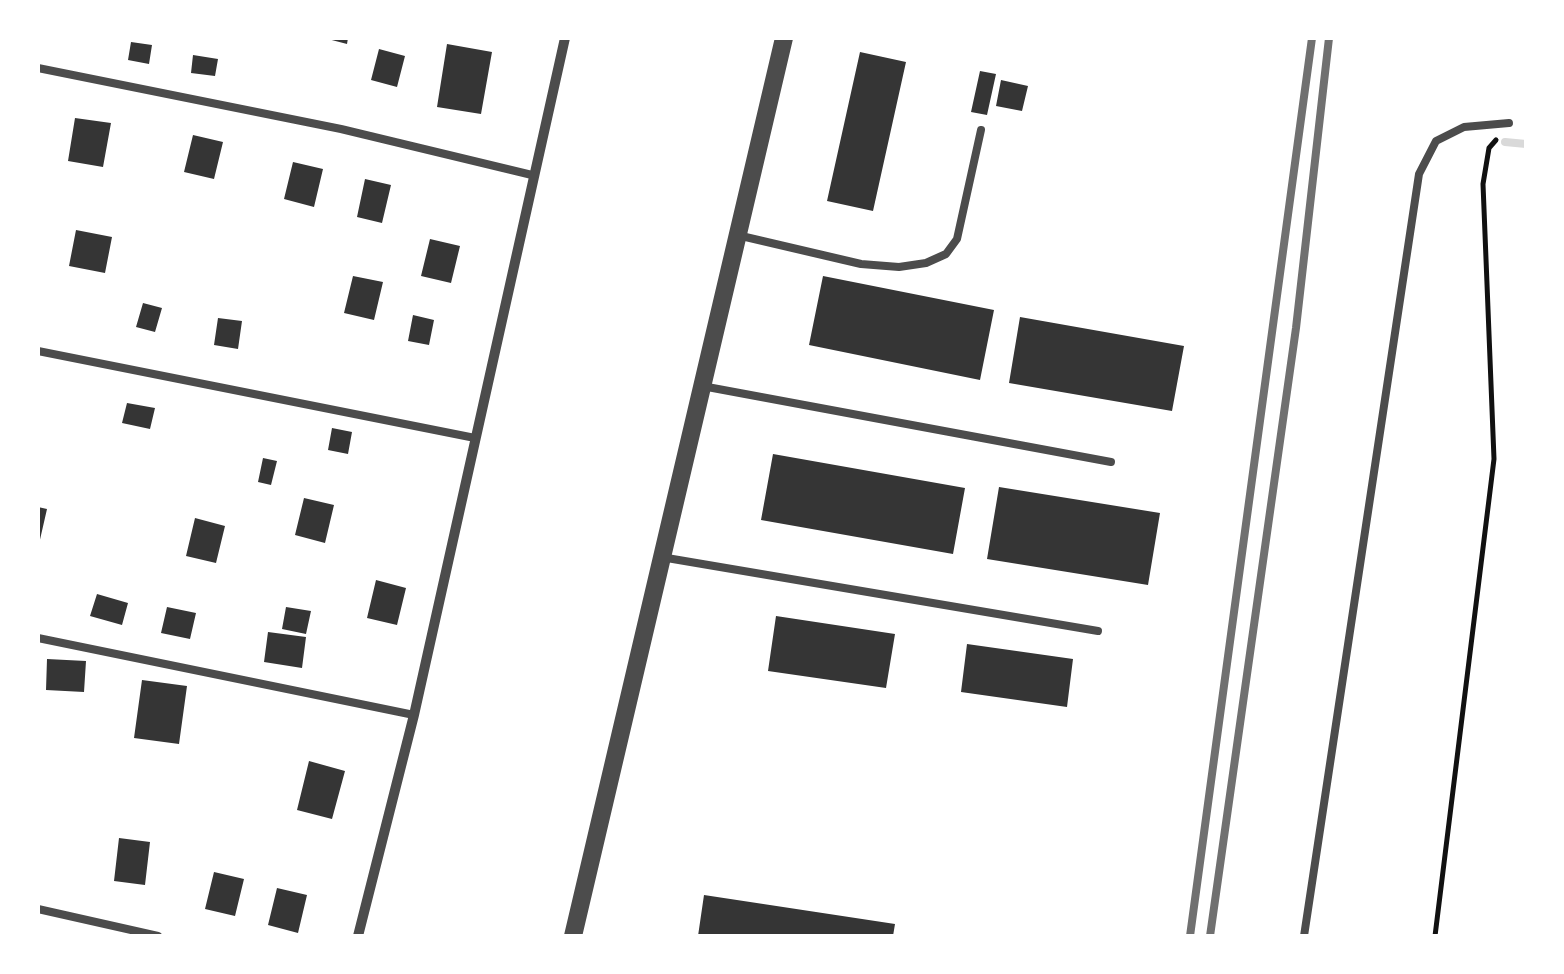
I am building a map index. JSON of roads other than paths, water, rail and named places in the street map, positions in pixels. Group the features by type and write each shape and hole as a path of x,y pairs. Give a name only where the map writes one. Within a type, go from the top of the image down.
{"street":[{"path":"358,936 414,715 565,38"},
{"path":"573,936 784,38"}],"lane":[{"path":"38,68 342,128 532,175"},
{"path":"1304,936 1420,174 1436,141 1464,127 1510,123"},
{"path":"737,235 861,264 898,267 926,263 946,254 957,239 981,130"},
{"path":"38,351 475,438"},
{"path":"702,386 1110,462"},
{"path":"661,557 1098,631"},
{"path":"38,638 414,715"},
{"path":"38,909 158,936"}],"waterway":[{"path":"1505,142 1526,144"}],"railway":[{"path":"1190,936 1312,38"},
{"path":"1210,936 1296,328 1329,38"}]}
